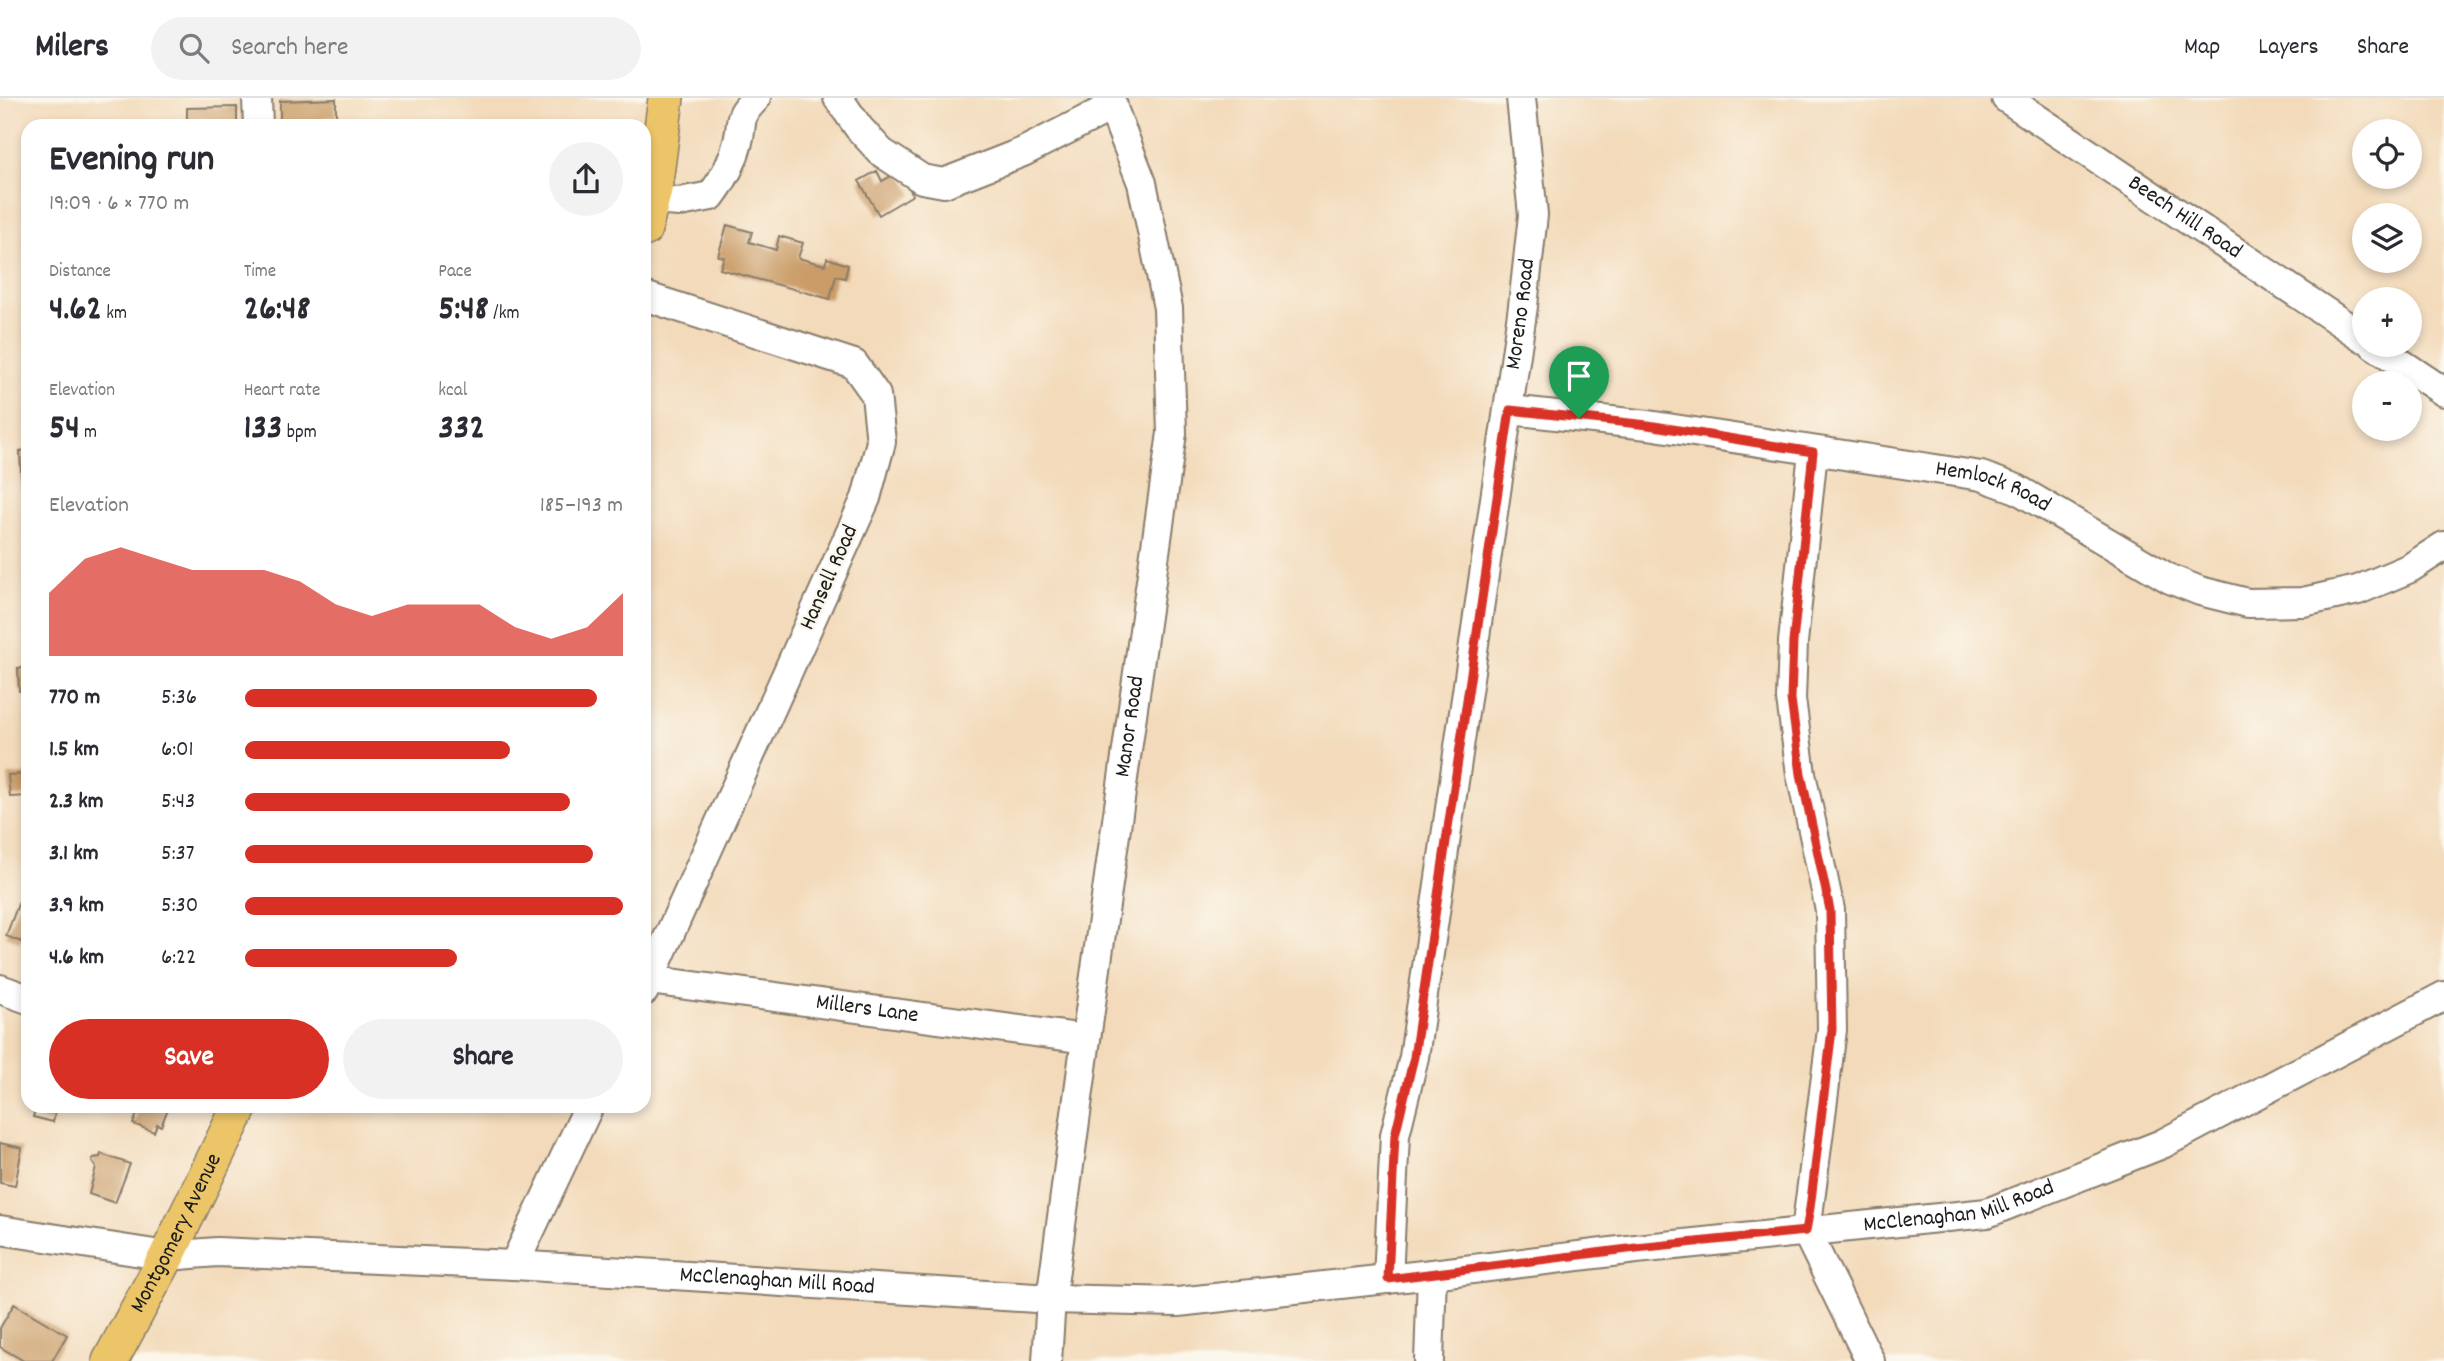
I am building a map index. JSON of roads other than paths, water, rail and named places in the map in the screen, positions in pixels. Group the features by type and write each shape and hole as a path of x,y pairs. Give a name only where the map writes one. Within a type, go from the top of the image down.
{"main road":[{"path":"651,195 666,98"},
{"name":"Montgomery Avenue","path":"110,1361 167,1256 237,1113"}],"street":[{"path":"257,98 258,119"},
{"path":"651,213 680,202 711,196 727,176 738,142 742,113 756,98"},
{"path":"838,98 859,128 881,152 922,179 944,183 1023,152 1111,102"},
{"path":"1521,98 1530,98"},
{"name":"Moreno Road","path":"1388,1279 1395,1135 1414,1057 1510,410 1533,215 1521,98"},
{"name":"Beech Hill Road","path":"2006,98 2352,330"},
{"name":"Manor Road","path":"1047,1361 1051,1299 1086,1039 1172,433 1168,308 1142,183 1111,102"},
{"name":"Hansell Road","path":"651,298 854,364 876,395 881,442 866,498 651,976"},
{"path":"2392,357 2444,392"},
{"name":"Hemlock Road","path":"1510,410 1648,425 1982,476 2017,489 2170,579 2200,591 2248,603 2303,602 2358,590 2410,568 2444,546"},
{"path":"1813,452 1793,642 1791,699 1801,774 1830,910 1832,1030 1806,1231 1870,1361"},
{"name":"Millers Lane","path":"651,985 1086,1039"},
{"path":"0,989 21,996"},
{"name":"McClenaghan Mill Road","path":"0,1230 167,1256 217,1252 514,1265 1051,1299 1178,1302 1432,1275 1636,1248 1987,1213 2162,1144 2444,996"},
{"path":"514,1265 586,1113"},
{"path":"1429,1361 1432,1275"}]}
